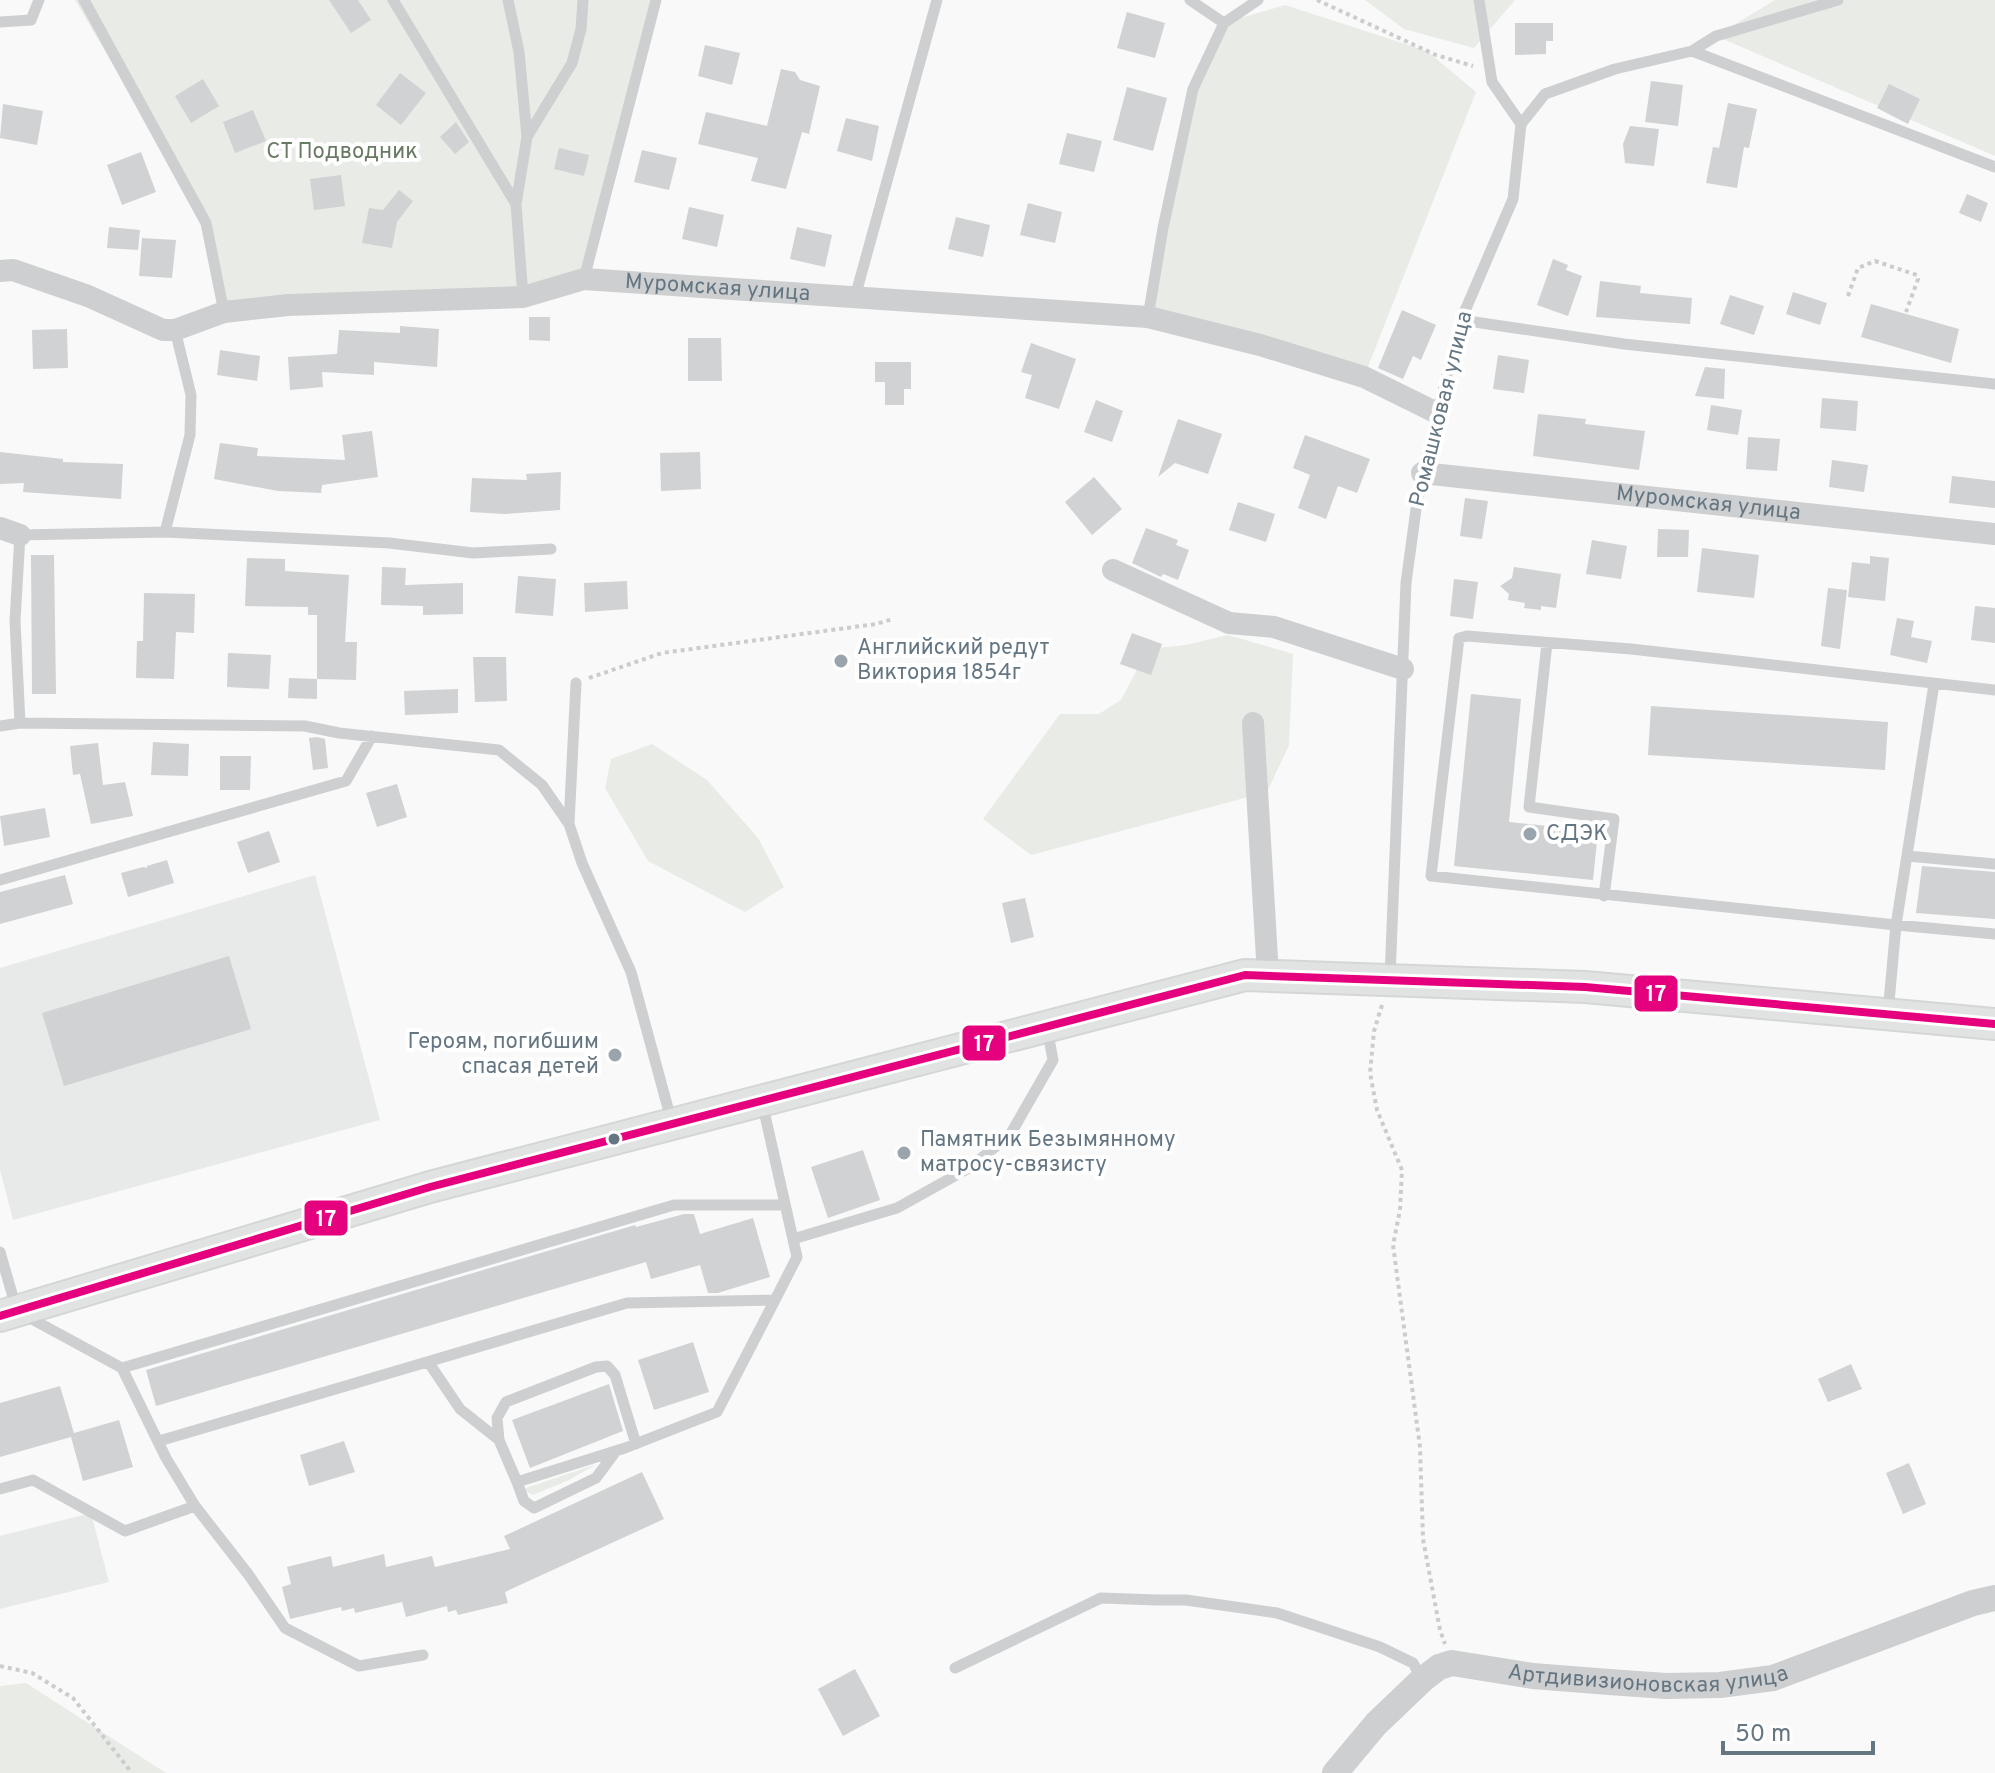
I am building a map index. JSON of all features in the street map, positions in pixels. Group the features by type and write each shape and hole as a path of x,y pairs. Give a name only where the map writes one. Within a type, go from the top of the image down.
{"main road":[{"path":"8,1313 430,1187 1245,975 1585,987 1995,1024"}],"street":[{"path":"4,267 88,296 163,330 175,330"},
{"name":"Муромская улица","path":"175,330 224,312 288,305 523,297 584,279 1148,317 1260,345 1364,377 1437,413"},
{"name":"Муромская улица","path":"1422,473 1995,534"},
{"path":"1113,570 1229,623 1274,627 1403,669"},
{"path":"1253,723 1268,975"},
{"name":"Артдивизионовская улица","path":"1452,1663 1533,1676 1666,1686 1720,1685 1773,1678 1995,1598"},
{"path":"1344,1771 1376,1724 1422,1680 1439,1667 1452,1663"}],"lane":[{"path":"0,22 31,20 39,0"},
{"path":"84,0 206,223 224,312"},
{"path":"393,0 516,204"},
{"path":"508,0 519,52 527,137 516,204 523,297"},
{"path":"527,137 572,63 581,29 583,0"},
{"path":"584,279 656,0"},
{"path":"855,297 937,0"},
{"path":"1190,0 1224,23"},
{"path":"1148,317 1163,228 1193,89 1224,23 1258,0"},
{"path":"1479,0 1492,82 1521,124 1545,94 1615,69 1692,51 1716,36 1838,0"},
{"path":"1692,51 1995,167"},
{"name":"Ромашковая улица","path":"1390,980 1406,583 1422,473 1461,320 1513,199 1521,124"},
{"path":"1461,320 1624,344 1995,384"},
{"path":"165,532 190,435 191,395 175,330"},
{"path":"20,723 10,531 165,532 389,543 473,553 551,549"},
{"path":"1995,690 1631,649 1467,636 1459,638 1431,876 1995,934"},
{"path":"1547,643 1529,807 1614,819 1604,896"},
{"path":"569,824 576,683"},
{"path":"1888,1015 1896,925 1934,684"},
{"path":"0,726 20,723 305,726 499,750 542,785 569,824 582,863 631,972 673,1124"},
{"path":"0,880 346,781 372,736"},
{"path":"1907,856 1995,864"},
{"path":"793,1239 897,1208 969,1168 1010,1135 1053,1060 1047,1026"},
{"path":"517,1482 636,1444 717,1412 797,1257 762,1100"},
{"path":"122,1368 674,1205 785,1205"},
{"path":"0,1252 8,1313 122,1368 166,1458 195,1506 285,1628 359,1666 423,1655"},
{"path":"159,1441 627,1303 775,1300"},
{"path":"429,1363 460,1409 499,1440"},
{"path":"616,1451 596,1478 534,1508 524,1501 499,1440 497,1418 506,1402 596,1367 607,1366 615,1375 636,1444"},
{"path":"0,1489 33,1480 125,1531 195,1506"},
{"path":"955,1668 1101,1598 1171,1600 1277,1613 1380,1647 1413,1663 1422,1680"}],"path":[{"path":"1317,0 1436,55 1475,66 1492,82"},
{"path":"1848,296 1858,268 1875,261 1917,275 1906,312"},
{"path":"576,683 662,653 876,624 893,619"},
{"path":"1390,980 1374,1031 1370,1073 1377,1110 1402,1170 1400,1210 1393,1245 1420,1447 1423,1539 1440,1630 1452,1663"},
{"path":"0,1666 32,1673 73,1698 132,1773"}],"shaded area":[{"path":"315,875 380,1120 13,1220 0,1170 0,968"},
{"path":"91,1513 109,1582 0,1609 0,1536"}],"green space":[{"name":"СТ Подводник","path":"75,0 656,0 584,279 508,298 224,312 206,223"},
{"path":"1365,0 1515,0 1474,48 1404,29"},
{"path":"1775,0 1995,0 1995,156 1716,36"},
{"path":"1285,5 1427,51 1476,92 1364,377 1148,317 1193,89 1224,23"},
{"path":"1228,635 1293,654 1289,745 1267,792 1031,855 983,819 1060,714 1099,714 1121,700 1148,649 1186,645"},
{"path":"652,744 707,780 758,838 784,887 745,912 648,861 605,788 611,759"},
{"path":"597,1464 533,1495 525,1491 526,1488"},
{"path":"26,1683 166,1773 0,1773 0,1686"}],"building":[{"path":"329,0 358,0 371,20 351,33"},
{"path":"1127,12 1165,23 1155,58 1117,48"},
{"path":"1515,23 1553,23 1553,41 1546,41 1546,54 1515,55"},
{"path":"705,45 740,53 732,85 698,76"},
{"path":"781,69 795,72 800,80 820,86 809,134 802,132 786,189 751,181 758,158 698,144 706,112 767,126"},
{"path":"400,73 426,93 401,125 376,105"},
{"path":"203,79 219,106 191,123 175,96"},
{"path":"1651,81 1683,85 1678,126 1645,122"},
{"path":"1889,84 1920,99 1908,124 1877,108"},
{"path":"1127,87 1167,98 1153,151 1113,140"},
{"path":"1728,103 1757,109 1749,148 1744,147 1737,188 1706,183 1713,147 1719,148"},
{"path":"3,104 43,111 37,145 0,138"},
{"path":"253,110 266,141 235,153 223,122"},
{"path":"846,118 879,126 872,161 837,151"},
{"path":"456,122 469,142 455,154 440,137"},
{"path":"1630,126 1659,129 1654,166 1625,163 1623,144"},
{"path":"1067,133 1102,141 1094,172 1059,164"},
{"path":"559,148 589,155 584,176 554,169"},
{"path":"642,150 677,158 669,190 634,182"},
{"path":"141,152 156,192 122,205 107,165"},
{"path":"341,175 345,206 314,210 310,179"},
{"path":"399,190 413,201 397,222 392,248 362,243 369,208 383,210"},
{"path":"1967,194 1988,203 1981,222 1959,213"},
{"path":"1028,203 1062,212 1055,243 1020,235"},
{"path":"689,207 724,215 717,247 682,239"},
{"path":"956,217 990,225 983,257 948,249"},
{"path":"109,227 140,230 138,250 107,248"},
{"path":"797,227 832,235 825,267 790,259"},
{"path":"142,238 176,240 172,278 139,276"},
{"path":"1553,259 1568,265 1566,270 1582,276 1568,316 1537,305"},
{"path":"1600,281 1641,286 1640,293 1692,298 1690,324 1596,317"},
{"path":"1793,292 1827,303 1820,325 1786,314"},
{"path":"1730,295 1764,306 1754,335 1720,324"},
{"path":"1871,304 1959,329 1951,363 1861,337"},
{"path":"1402,310 1436,325 1421,360 1413,356 1403,379 1378,368"},
{"path":"529,317 550,317 550,341 529,340"},
{"path":"400,326 439,329 437,367 374,362 374,375 322,372 323,387 290,390 288,357 337,354 339,330 400,333"},
{"path":"67,329 68,368 33,369 32,330"},
{"path":"688,338 721,338 722,381 688,381"},
{"path":"1031,343 1076,359 1059,409 1025,398 1032,375 1021,372"},
{"path":"220,350 260,356 257,381 217,375"},
{"path":"1498,355 1529,360 1524,393 1493,389"},
{"path":"875,362 911,362 911,389 904,389 904,405 885,405 885,382 875,382"},
{"path":"1705,367 1725,369 1724,399 1695,396"},
{"path":"1822,398 1858,401 1856,431 1820,428"},
{"path":"1096,400 1123,411 1112,442 1084,432"},
{"path":"1711,405 1742,410 1738,435 1707,430"},
{"path":"1538,414 1586,419 1585,424 1645,431 1639,470 1533,456"},
{"path":"1178,419 1222,434 1208,474 1175,463 1158,477"},
{"path":"372,431 378,477 322,485 321,493 278,491 214,479 220,443 258,448 257,456 345,460 342,435"},
{"path":"1305,435 1370,459 1357,493 1338,486 1326,519 1298,508 1310,475 1293,468"},
{"path":"1748,437 1780,439 1777,471 1746,469"},
{"path":"0,452 63,459 63,462 123,464 121,499 23,492 24,483 0,484"},
{"path":"700,452 701,489 661,491 660,453"},
{"path":"1832,460 1868,465 1864,492 1829,487"},
{"path":"561,472 560,510 505,514 470,512 472,478 527,480 526,474"},
{"path":"1952,476 1995,481 1995,508 1949,503"},
{"path":"1094,477 1122,509 1092,535 1065,502"},
{"path":"1465,498 1488,501 1482,539 1460,536"},
{"path":"1238,502 1275,514 1266,542 1229,530"},
{"path":"1146,528 1178,540 1176,545 1189,550 1178,580 1163,574 1161,577 1132,563"},
{"path":"1658,529 1689,530 1688,557 1657,557"},
{"path":"1592,540 1627,546 1621,579 1586,574"},
{"path":"1702,548 1759,555 1754,598 1697,592"},
{"path":"31,555 54,555 56,694 32,694"},
{"path":"1870,556 1889,558 1885,601 1848,597 1852,562 1870,564"},
{"path":"247,558 285,559 285,571 349,575 345,642 357,642 356,680 317,679 317,615 308,615 308,607 245,606"},
{"path":"382,567 406,568 405,585 463,583 463,614 423,615 423,606 381,605"},
{"path":"1514,567 1561,574 1556,608 1524,608 1525,603 1508,600 1509,594 1500,586 1512,578"},
{"path":"518,576 556,579 553,616 515,613"},
{"path":"1454,579 1478,582 1473,619 1450,616"},
{"path":"627,581 628,609 585,612 584,583"},
{"path":"1828,588 1847,590 1840,649 1821,646"},
{"path":"144,593 195,594 194,633 176,632 174,679 136,678 137,641 143,641"},
{"path":"1975,606 1995,608 1995,643 1971,640"},
{"path":"1897,618 1914,621 1911,637 1932,641 1927,663 1890,655"},
{"path":"1132,633 1162,644 1151,675 1120,664"},
{"path":"228,653 271,655 269,689 227,687"},
{"path":"473,657 506,657 507,701 475,702"},
{"path":"289,678 317,679 317,699 288,698"},
{"path":"458,689 458,713 405,715 404,691"},
{"path":"1471,694 1521,699 1509,822 1598,831 1593,880 1454,866"},
{"path":"1651,706 1888,722 1885,770 1648,755"},
{"path":"309,738 325,739 328,768 313,770"},
{"path":"153,742 189,744 188,776 151,775"},
{"path":"98,743 103,785 125,782 133,816 91,824 80,774 73,775 70,746"},
{"path":"220,756 251,756 250,790 220,790"},
{"path":"397,784 407,817 377,827 366,793"},
{"path":"45,808 50,837 4,846 0,816"},
{"path":"269,831 280,862 248,873 237,842"},
{"path":"167,860 174,883 128,897 121,873"},
{"path":"1922,866 1995,872 1995,919 1916,913"},
{"path":"65,875 73,904 0,924 0,892"},
{"path":"1025,898 1034,937 1011,943 1002,903"},
{"path":"229,956 251,1029 64,1086 42,1013"},
{"path":"863,1150 880,1200 828,1218 811,1167"},
{"path":"694,1214 700,1234 753,1218 770,1277 718,1293 708,1293 700,1265 651,1279 646,1262 156,1406 146,1370 635,1225"},
{"path":"693,1342 709,1392 654,1410 638,1360"},
{"path":"1851,1364 1862,1389 1828,1402 1818,1379"},
{"path":"609,1384 623,1431 530,1468 512,1420"},
{"path":"60,1386 74,1433 119,1420 133,1467 83,1481 71,1437 0,1457 0,1403"},
{"path":"344,1441 355,1472 309,1486 300,1455"},
{"path":"1909,1463 1926,1504 1903,1514 1886,1473"},
{"path":"642,1472 664,1519 505,1592 508,1603 458,1615 456,1610 448,1612 447,1606 406,1617 402,1602 355,1613 354,1608 342,1611 341,1607 290,1619 282,1587 291,1584 287,1567 331,1556 333,1567 384,1554 386,1567 432,1556 435,1567 510,1549 504,1536"},
{"path":"855,1669 880,1716 843,1736 818,1689"}],"transit line":[{"name":"17","path":"0,1316 430,1187 1245,975 1585,987 1995,1024"}],"place":[{"name":"Английский редут Виктория 1854г","path":"841,661"},
{"name":"СДЭК","path":"1530,834"},
{"name":"Героям, погибшим спасая детей","path":"615,1055"},
{"name":"Памятник Безымянному матросу-связисту","path":"904,1153"}]}
